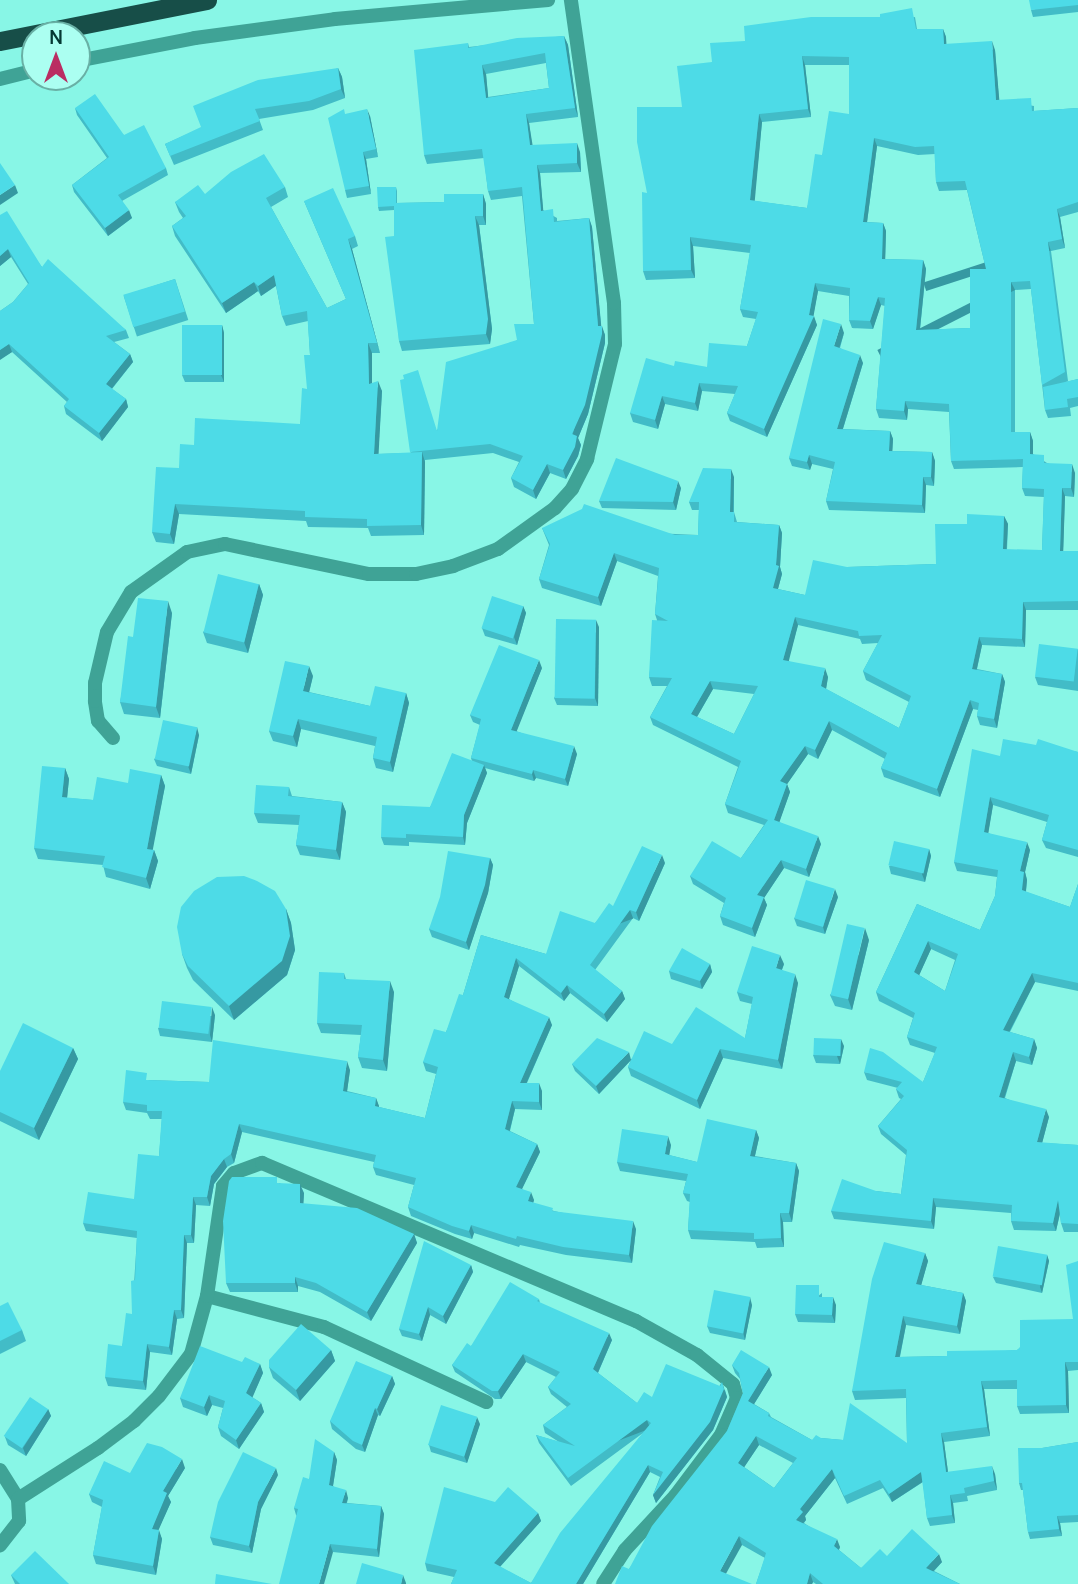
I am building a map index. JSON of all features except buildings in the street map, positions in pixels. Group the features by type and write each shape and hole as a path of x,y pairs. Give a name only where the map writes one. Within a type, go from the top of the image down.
{"highway":[{"path":"0,41 207,0"}],"street":[{"path":"91,58 195,38 335,19 548,0"},
{"path":"113,738 98,721 95,701 95,683 107,632 131,592 187,552 225,544 369,574 416,574 453,566 498,550 555,508 572,489 587,459 615,344 614,303 571,0"},
{"path":"0,79 21,74"},
{"path":"18,1499 98,1448 134,1421 159,1396 191,1354 207,1296 223,1186 234,1173 262,1163 636,1321 697,1355 733,1384 737,1398 721,1435 675,1496 625,1550 603,1584"},
{"path":"207,1296 324,1327 486,1402"},
{"path":"0,1470 18,1499 19,1521 0,1545"}]}
